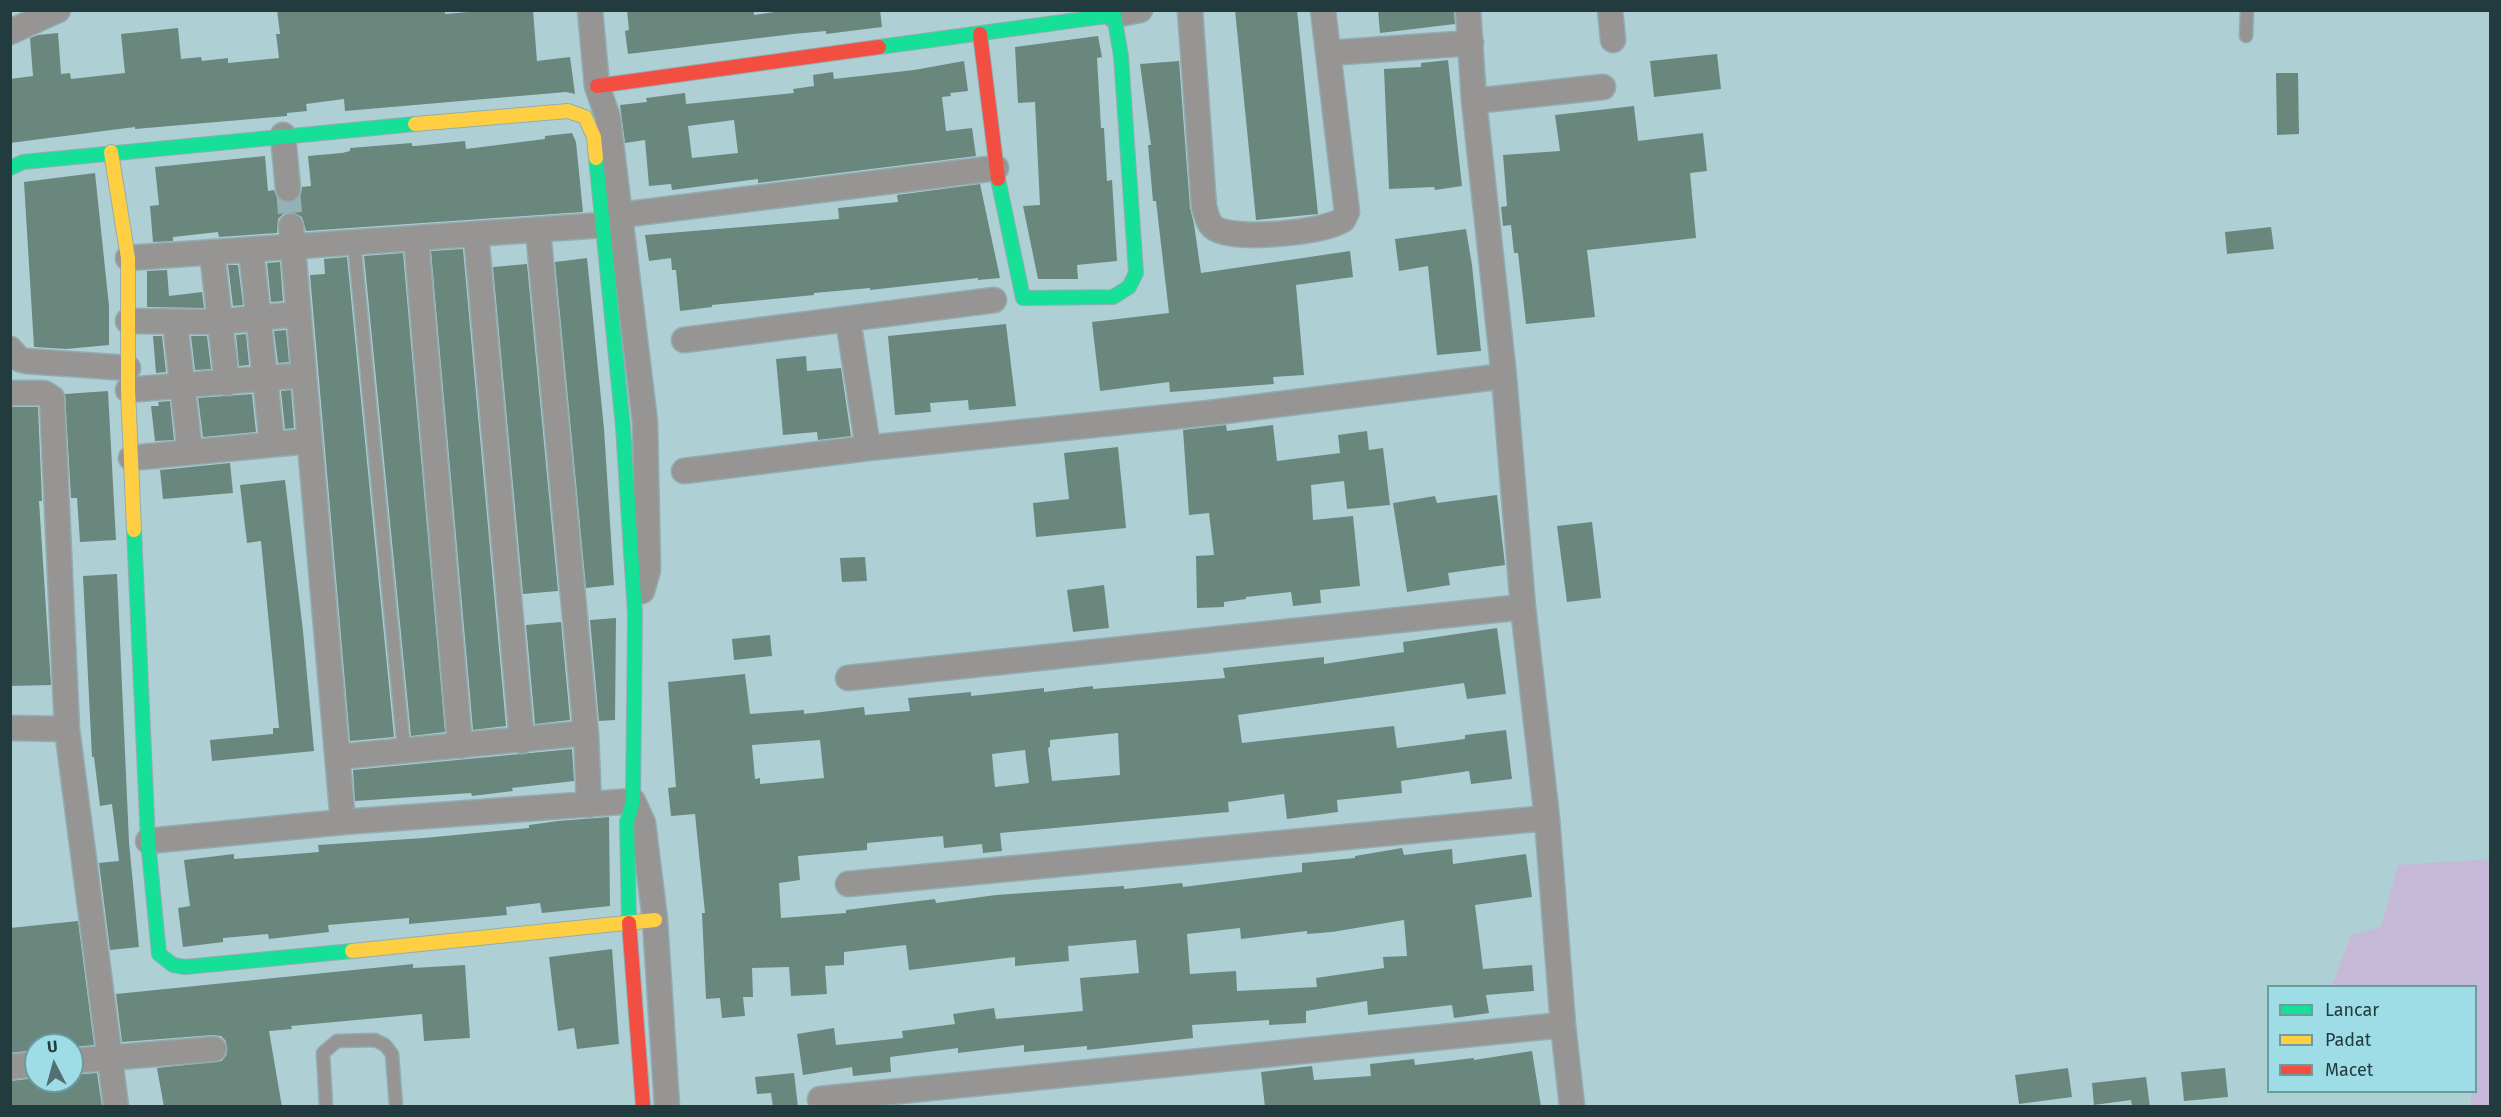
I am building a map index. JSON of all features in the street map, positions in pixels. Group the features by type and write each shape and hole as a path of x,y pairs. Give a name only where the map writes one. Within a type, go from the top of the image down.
{"street":[{"path":"10,32 58,10"},
{"path":"590,10 597,86 608,118 612,220 648,570 635,614 633,801 627,822 629,922 643,1107"},
{"path":"597,86 1140,10"},
{"path":"1190,10 1204,207 1209,222 1217,230 1242,235 1319,228 1343,220 1347,212 1323,10"},
{"path":"1468,10 1474,101 1504,376 1523,607 1547,818 1563,1025 1572,1107"},
{"path":"1610,10 1613,40"},
{"path":"980,34 996,168 1023,298 1113,297 1129,287 1136,273 1134,212 1121,56 1114,15"},
{"path":"1329,53 1471,43"},
{"path":"1474,101 1603,87"},
{"path":"10,168 23,162 111,152 568,111 585,117 594,137 612,220"},
{"path":"283,135 288,189"},
{"path":"111,152 128,258 128,379 148,841 159,954 170,964 179,968 655,920"},
{"path":"128,258 251,250 291,237 354,242 538,230 996,168"},
{"path":"538,230 586,733 589,805"},
{"path":"476,234 522,741"},
{"path":"291,237 343,822"},
{"path":"416,238 460,746"},
{"path":"251,250 259,316 263,380 272,443"},
{"path":"212,252 218,321 227,383"},
{"path":"684,340 994,300"},
{"path":"128,321 175,323 298,314"},
{"path":"848,320 868,448"},
{"path":"175,323 190,452"},
{"path":"10,349 18,359 26,361 181,387 304,375"},
{"path":"684,471 868,448 1209,413 1504,376"},
{"path":"10,393 44,393 52,398 67,729 116,1107"},
{"path":"131,458 309,441"},
{"path":"848,678 1523,607"},
{"path":"10,728 67,729"},
{"path":"338,758 586,733"},
{"path":"148,841 343,822 633,801"},
{"path":"633,801 643,823 655,920 667,1107"},
{"path":"848,884 1547,818"},
{"path":"820,1099 1563,1025"},
{"path":"84,1060 214,1049"}],"lane":[{"path":"2246,36 2247,10"},
{"path":"354,242 404,750"},
{"path":"326,1107 323,1053 337,1041 375,1040 385,1045 392,1054 396,1107"}],"shaded area":[{"path":"2490,859 2490,1106 2471,1106 2471,1093 2477,1093 2477,985 2332,985 2351,935 2381,927 2398,865"}],"building":[{"path":"277,10 445,10 445,14 492,10 533,10 537,61 570,57 575,94 566,92 345,111 344,99 306,104 307,111 287,113 287,116 135,129 135,127 10,143 10,79 33,76 30,38 58,33 61,74 70,73 71,79 125,73 121,34 178,28 181,59 201,57 202,61 228,58 228,63 279,58 276,34 280,34"},
{"path":"627,10 754,10 754,15 788,10 880,10 882,27 826,34 826,31 793,34 628,54 625,31 629,30"},
{"path":"1235,10 1297,10 1318,214 1256,220"},
{"path":"1378,10 1454,10 1455,24 1380,33"},
{"path":"1098,36 1102,57 1097,58 1101,128 1104,128 1107,181 1112,180 1117,261 1077,265 1078,279 1038,279 1023,206 1040,205 1035,102 1018,103 1015,47"},
{"path":"1717,54 1721,89 1654,97 1650,61"},
{"path":"1448,60 1462,186 1435,190 1434,187 1389,189 1384,69 1421,67 1421,63"},
{"path":"964,61 968,91 950,93 951,96 942,97 946,131 972,128 976,156 758,183 758,179 672,190 671,184 649,186 645,140 625,143 620,105 647,102 646,98 685,93 686,104 794,93 793,89 814,86 813,75 833,72 834,79 914,70","holes":["734,120 738,153 692,158 688,126"]},
{"path":"1179,61 1190,208 1201,273 1350,251 1353,277 1296,285 1304,375 1273,377 1274,384 1170,392 1169,382 1100,391 1092,322 1169,313 1156,201 1153,201 1148,145 1151,145 1140,64"},
{"path":"2276,73 2298,73 2299,134 2277,135"},
{"path":"1634,106 1638,141 1703,133 1707,171 1690,173 1696,238 1587,250 1595,317 1526,324 1518,253 1514,253 1511,225 1503,226 1501,207 1507,206 1503,155 1560,151 1555,115"},
{"path":"572,133 576,142 583,212 306,231 302,217 290,212 278,219 277,233 219,237 218,232 173,237 173,241 153,242 150,206 159,205 155,167 265,156 268,191 274,190 277,198 289,203 297,200 302,187 311,186 308,156 342,153 350,151 350,148 412,143 412,146 415,146 465,141 466,149 545,139 545,136"},
{"path":"95,173 109,306 109,345 66,349 34,347 24,182"},
{"path":"980,184 1000,278 814,293 814,295 712,305 712,307 680,311 676,270 672,270 671,258 649,261 645,235 839,219 838,208 898,202 897,195"},
{"path":"2271,227 2274,249 2227,254 2225,232"},
{"path":"1466,229 1481,351 1437,355 1428,266 1399,271 1395,239"},
{"path":"463,249 506,726 473,730 431,251"},
{"path":"403,253 445,732 411,736 364,256"},
{"path":"347,257 394,737 350,741 310,275 325,274 324,259"},
{"path":"587,258 604,429 614,585 586,588 555,262"},
{"path":"280,262 283,301 271,302 267,263"},
{"path":"527,264 558,591 523,594 493,267"},
{"path":"228,265 238,265 243,305 233,306"},
{"path":"167,270 169,296 202,292 204,308 147,307 147,271"},
{"path":"1006,324 1016,406 969,410 968,400 930,403 931,412 895,415 888,336"},
{"path":"286,330 289,362 278,363 274,331"},
{"path":"246,334 249,365 239,366 236,335"},
{"path":"153,336 162,336 166,372 156,373"},
{"path":"191,336 207,336 211,369 195,370"},
{"path":"806,356 807,371 841,368 851,436 818,440 817,432 783,435 776,359"},
{"path":"291,390 294,428 285,429 281,391"},
{"path":"108,391 116,540 80,542 77,498 71,498 65,394"},
{"path":"252,394 256,432 203,437 198,398"},
{"path":"170,401 174,440 155,441 151,406 159,406 158,402"},
{"path":"10,407 38,407 42,501 39,501 51,685 10,686"},
{"path":"1226,425 1227,431 1273,425 1277,461 1340,453 1338,435 1367,431 1369,450 1383,448 1390,505 1347,509 1344,481 1311,485 1313,520 1353,516 1360,586 1320,590 1321,603 1293,606 1291,592 1246,597 1246,599 1224,602 1224,607 1197,608 1196,556 1214,555 1209,513 1189,515 1183,430"},
{"path":"1118,447 1126,528 1036,537 1033,503 1069,499 1064,453"},
{"path":"230,463 233,493 163,499 160,470"},
{"path":"285,480 303,631 314,751 212,761 210,740 273,734 273,728 279,728 261,541 247,543 240,485"},
{"path":"1497,495 1505,565 1448,573 1450,585 1407,592 1393,503 1435,496 1437,503"},
{"path":"1592,522 1601,598 1567,602 1557,526"},
{"path":"865,557 867,581 842,582 840,558"},
{"path":"117,574 129,842 139,947 110,950 99,863 119,861 112,804 100,806 94,757 92,757 83,576"},
{"path":"1104,585 1109,628 1073,632 1067,590"},
{"path":"616,618 615,720 599,721 590,620"},
{"path":"561,622 570,720 535,724 526,625"},
{"path":"1497,628 1506,694 1467,699 1464,683 1238,715 1242,743 1394,726 1397,748 1465,739 1465,735 1506,730 1512,779 1471,784 1469,771 1401,781 1402,793 1337,800 1338,812 1287,819 1284,794 1228,802 1229,812 1000,833 1002,851 983,853 982,844 944,848 943,836 867,843 867,850 798,856 800,880 779,883 781,918 846,913 846,910 935,899 936,903 996,895 1124,886 1124,889 1182,883 1183,887 1302,872 1302,863 1355,858 1355,856 1402,848 1404,855 1452,849 1453,864 1526,854 1532,897 1475,905 1483,969 1532,965 1534,991 1486,995 1489,1013 1454,1018 1452,1005 1368,1015 1367,1001 1306,1011 1306,1023 1269,1025 1269,1020 1192,1025 1193,1038 1087,1050 1087,1046 1024,1052 1024,1045 958,1053 958,1048 890,1057 891,1072 853,1076 852,1067 803,1075 797,1034 834,1028 836,1045 903,1038 902,1031 955,1024 953,1014 994,1008 996,1019 1083,1011 1080,978 1139,973 1136,940 1068,946 1069,961 1015,966 1015,957 909,970 906,945 844,952 844,965 825,966 827,994 791,996 789,967 752,968 753,997 743,997 745,1016 722,1018 720,998 706,999 702,913 705,913 695,814 671,816 668,788 676,787 668,682 745,674 750,714 804,710 804,714 864,707 865,715 910,711 908,698 971,692 971,696 1044,688 1044,692 1093,686 1093,689 1225,678 1223,668 1324,657 1324,664 1404,652 1403,642","holes":["1118,733 1120,775 1052,781 1048,748 1050,740","820,740 824,778 760,784 760,778 755,779 752,745","1025,750 1029,783 995,787 992,754","1404,920 1407,956 1383,957 1384,968 1316,978 1317,987 1237,991 1236,971 1190,974 1187,934 1240,928 1241,939 1307,931 1307,934"]},
{"path":"770,635 772,656 734,660 732,639"},
{"path":"572,749 574,781 512,788 513,791 472,796 471,793 355,801 353,770"},
{"path":"609,817 610,906 542,913 540,903 506,907 507,915 409,924 409,918 328,925 329,932 269,939 268,934 223,938 223,942 183,947 178,908 190,906 184,860 234,854 234,859 319,852 318,845 529,828 529,825 558,821"},
{"path":"78,921 94,1045 84,1046 84,1033 24,1033 24,1051 10,1053 10,928"},
{"path":"612,949 619,1044 577,1049 574,1028 558,1031 549,957"},
{"path":"413,964 413,968 465,965 470,1038 424,1041 422,1014 291,1026 292,1029 269,1031 282,1107 164,1107 157,1068 222,1061 227,1054 226,1041 221,1036 213,1035 122,1042 116,994"},
{"path":"1532,1051 1541,1107 1265,1107 1261,1072 1312,1066 1314,1080 1371,1076 1370,1064 1414,1059 1415,1065 1474,1058 1474,1060"},
{"path":"2068,1068 2072,1097 2019,1104 2015,1075"},
{"path":"2225,1068 2228,1097 2184,1101 2181,1072"},
{"path":"97,1073 102,1107 10,1107 10,1081 24,1079 24,1093 84,1093 84,1074"},
{"path":"794,1073 798,1107 773,1107 771,1093 757,1094 755,1077"},
{"path":"2146,1077 2150,1107 2132,1107 2131,1100 2094,1105 2092,1083"}],"tunnel":[{"path":"288,189 291,226"}],"traffic: fast":[{"path":"879,47 1114,15 1121,56 1136,273 1129,287 1113,297 1023,298 998,179"},
{"path":"10,168 23,162 415,124"},
{"path":"596,158 623,427 635,614 633,801 627,822 629,923"},
{"path":"134,530 148,841 159,954 173,965 185,967 352,951"}],"traffic: slow":[{"path":"415,124 568,111 585,117 594,137 596,158"},
{"path":"111,152 128,258 128,390 134,530"},
{"path":"352,951 655,920"}],"traffic: jam":[{"path":"980,34 998,179"},
{"path":"597,86 879,47"},
{"path":"629,923 643,1106"}]}
